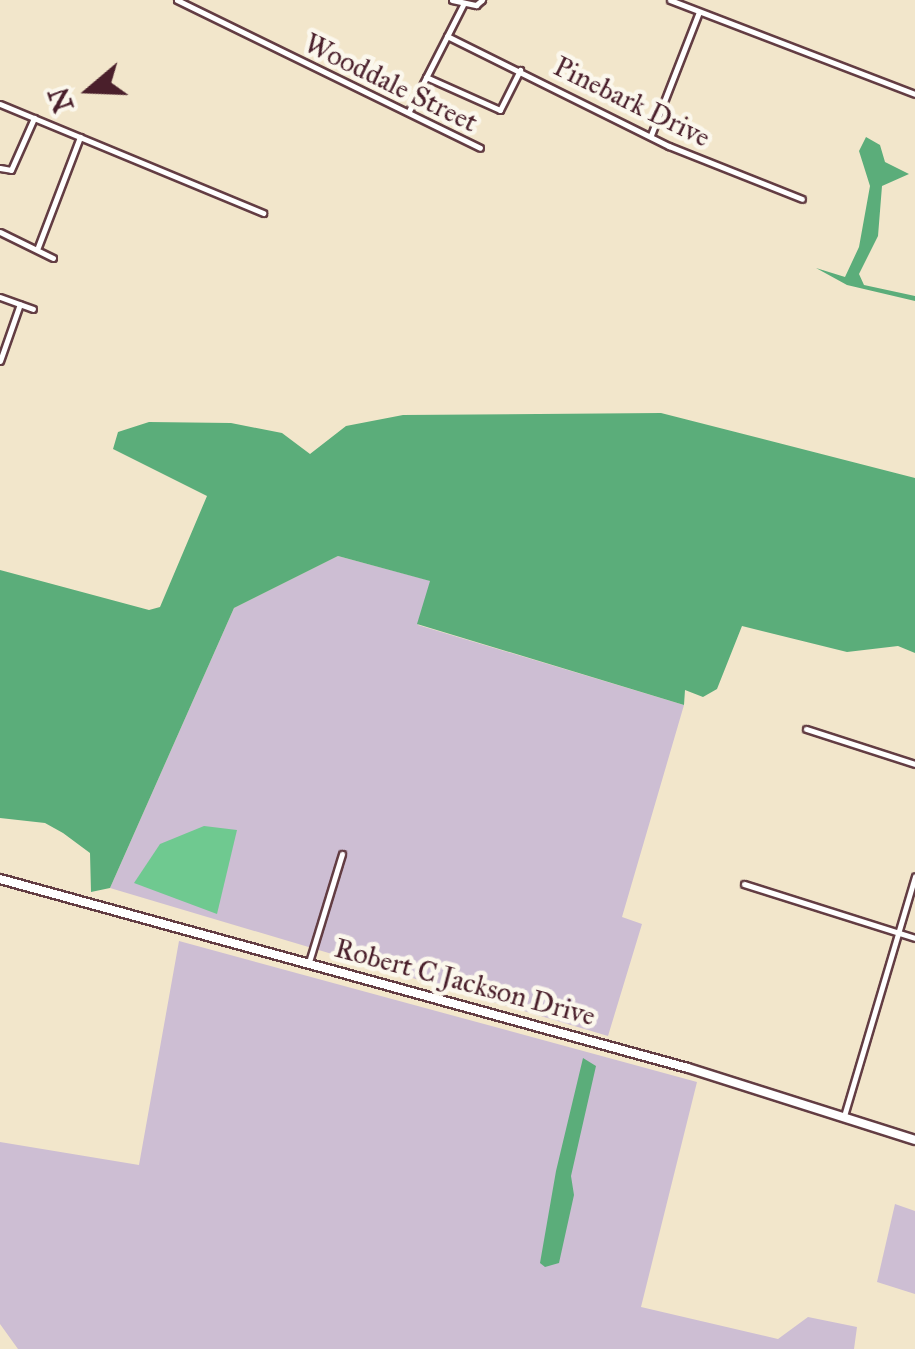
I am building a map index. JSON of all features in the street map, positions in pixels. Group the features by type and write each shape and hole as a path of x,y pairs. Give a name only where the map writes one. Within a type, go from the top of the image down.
{"main road":[{"name":"Robert C Jackson Drive","path":"0,878 688,1068 915,1140"}],"street":[{"name":"Wooddale Street","path":"177,0 480,148"},
{"path":"452,0 463,4 482,0"},
{"path":"670,0 915,94"},
{"path":"408,112 463,4"},
{"path":"651,135 699,12"},
{"name":"Pinebark Drive","path":"447,36 651,135 802,199"},
{"path":"426,77 500,110 520,70"},
{"path":"0,104 263,213"},
{"path":"0,168 11,170 34,118"},
{"path":"38,248 80,138"},
{"path":"0,232 53,258"},
{"path":"0,297 33,309"},
{"path":"0,362 20,304"},
{"path":"806,729 915,764"},
{"path":"309,962 342,854"},
{"path":"843,1119 915,876"},
{"path":"744,884 915,938"}],"shaded area":[{"path":"338,556 431,581 418,625 684,705 622,917 642,924 608,1036 110,888 234,608"},
{"path":"179,941 697,1082 641,1307 778,1339 808,1317 857,1327 854,1349 18,1349 0,1324 0,1142 139,1165"},
{"path":"895,1204 915,1211 915,1294 877,1282"}],"green space":[{"path":"866,137 880,145 885,162 909,174 882,186 878,236 859,274 864,285 915,296 915,301 847,285 816,268 845,277 859,247 870,186 859,151"},
{"path":"661,413 915,478 915,653 898,646 847,652 742,626 717,689 703,697 685,690 684,705 417,624 430,581 338,556 234,608 110,888 91,892 90,853 63,833 45,823 0,818 0,570 149,610 160,607 207,496 113,449 118,432 149,422 231,423 282,433 310,454 346,426 403,415"},
{"path":"204,826 237,830 217,914 134,883 160,844"},
{"path":"583,1058 596,1066 571,1176 574,1195 559,1263 545,1267 540,1263 556,1171"}]}
